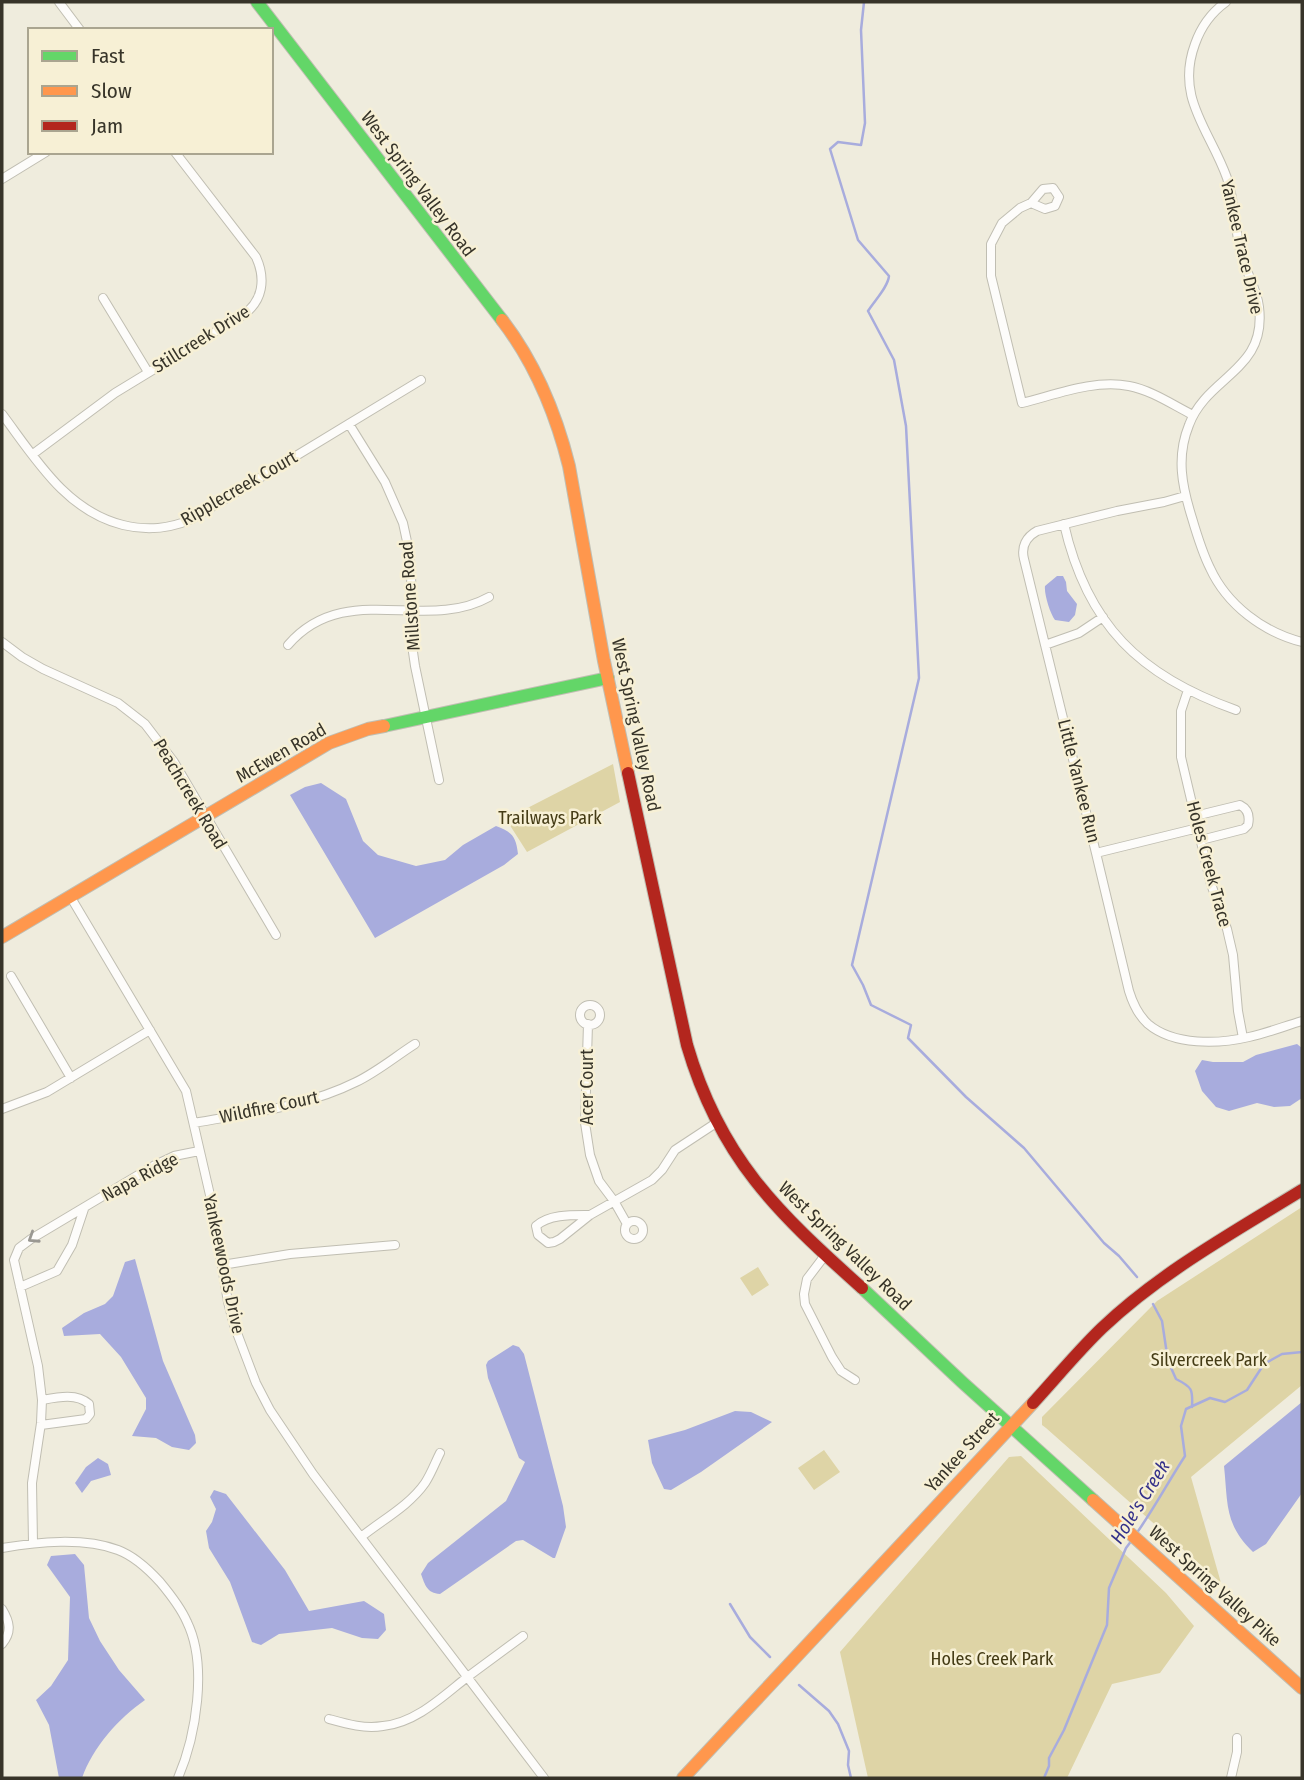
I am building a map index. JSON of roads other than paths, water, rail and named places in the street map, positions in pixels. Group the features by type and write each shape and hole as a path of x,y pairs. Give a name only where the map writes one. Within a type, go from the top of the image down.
{"street":[{"path":"59,2 78,28"},
{"name":"West Spring Valley Road","path":"257,2 506,326 534,369 554,413 569,466 608,678 684,1035 700,1087 716,1123 736,1157 773,1204 1010,1425"},
{"name":"Yankee Trace Drive","path":"1226,2 1212,14 1197,38 1189,65 1189,88 1196,111 1228,181 1237,239 1257,295 1260,322 1248,356 1233,374 1211,391 1194,415 1186,433 1181,471 1185,496 1202,552 1228,596 1245,613 1265,627 1302,642"},
{"path":"2,179 43,154"},
{"name":"Stillcreek Drive","path":"33,454 103,401 249,311 258,299 262,282 256,257 177,154"},
{"path":"1031,203 1020,208 1002,223 991,244 990,276 1022,403 1111,384 1145,391 1194,415"},
{"path":"103,298 148,372"},
{"name":"Ripplecreek Court","path":"2,414 58,486 76,503 89,512 121,524 151,529 192,519 421,380"},
{"name":"Millstone Road","path":"349,424 385,482 403,523 411,568 412,645 439,780"},
{"name":"Little Yankee Run","path":"1185,496 1064,524 1033,534 1025,542 1023,553 1129,991 1136,1010 1158,1031 1183,1038 1214,1041 1242,1038 1302,1021"},
{"path":"1064,524 1082,581 1103,617 1121,639 1155,670 1188,690 1236,710"},
{"path":"288,645 304,629 332,615 349,611 449,610 475,604 489,597"},
{"path":"1045,645 1079,633 1103,617"},
{"name":"Peachcreek Road","path":"2,642 43,669 118,703 155,735 174,762 276,935"},
{"name":"McEwen Road","path":"2,937 329,744 368,730 426,716 608,678"},
{"name":"Holes Creek Trace","path":"1188,690 1181,711 1180,743 1184,771 1211,884 1230,942 1242,1038"},
{"path":"1195,816 1240,805 1248,813 1248,825 1244,829 1201,840"},
{"path":"1096,853 1198,828"},
{"name":"Yankeewoods Drive","path":"70,897 186,1091 210,1195 234,1325 256,1383 286,1436 544,1778"},
{"path":"11,976 71,1078"},
{"name":"Acer Court","path":"588,1024 585,1123 590,1155 598,1181 627,1224"},
{"path":"2,1109 30,1099 71,1078 150,1031"},
{"name":"Wildfire Court","path":"194,1123 292,1105 320,1097 358,1081 415,1044"},
{"path":"590,1215 572,1215 541,1221 536,1226 538,1235 548,1243 554,1242 590,1215 652,1180 675,1150 716,1123"},
{"name":"Napa Ridge","path":"33,1543 32,1483 42,1400 38,1366 14,1260 19,1248 155,1165 174,1156 199,1151"},
{"name":"Yankee Street","path":"683,1778 1083,1346 1132,1301 1184,1264 1302,1190"},
{"name":"Napa Ridge","path":"20,1287 57,1271 72,1245 83,1209"},
{"path":"222,1265 290,1254 395,1245"},
{"path":"826,1254 807,1279 805,1304 841,1371 855,1380"},
{"path":"41,1425 86,1419 90,1415 89,1405 84,1399 71,1396 42,1400"},
{"name":"West Spring Valley Pike","path":"1010,1425 1302,1688"},
{"path":"361,1537 417,1492 429,1476 440,1453"},
{"path":"2,1548 33,1543 73,1542 108,1547 130,1556 157,1579 177,1604 188,1622 193,1640 198,1687 193,1733 178,1778"},
{"path":"2,1609 9,1629 2,1644"},
{"path":"329,1719 364,1727 393,1724 416,1715 523,1636"},
{"path":"1231,1778 1237,1738"}],"water":[{"path":"1057,576 1063,576 1067,591 1077,604 1075,615 1069,622 1055,620 1046,598 1045,586"},
{"path":"321,783 346,799 363,841 378,855 416,866 445,860 463,845 496,826 512,836 518,854 504,865 375,938 290,795"},
{"path":"1297,1044 1302,1048 1302,1098 1290,1106 1274,1107 1257,1103 1229,1111 1216,1107 1202,1091 1195,1071 1202,1060 1243,1062 1256,1055"},
{"path":"135,1259 163,1361 195,1435 196,1443 189,1450 172,1447 156,1438 132,1436 146,1409 146,1398 121,1357 100,1334 64,1336 62,1328 84,1313 105,1304 113,1296 125,1262"},
{"path":"513,1345 519,1347 524,1354 566,1527 555,1558 523,1540 516,1541 440,1594 432,1592 427,1588 421,1574 428,1563 506,1501 525,1462 519,1458 488,1378 486,1365"},
{"path":"1302,1402 1302,1493 1266,1544 1253,1552 1232,1522 1227,1502 1224,1466"},
{"path":"735,1411 751,1412 772,1422 701,1472 671,1490 664,1489 652,1463 648,1440 685,1430"},
{"path":"98,1458 108,1464 111,1475 91,1481 82,1493 75,1483 86,1467"},
{"path":"214,1490 226,1494 285,1570 309,1611 364,1601 384,1614 386,1630 378,1639 362,1638 332,1628 279,1634 261,1645 252,1642 230,1582 209,1548 206,1531 216,1509 210,1497"},
{"path":"75,1554 84,1565 89,1618 100,1641 119,1670 145,1700 107,1735 82,1778 59,1778 49,1725 36,1700 51,1686 68,1660 70,1597 47,1565 51,1556"}],"waterway":[{"path":"864,2 861,30 865,123 861,145 838,142 830,149 858,240 889,276 884,289 868,311 894,360 906,426 919,678 852,965 871,1005 911,1025 908,1038 966,1097 1024,1148 1104,1243 1137,1277"},
{"path":"1153,1304 1162,1321 1168,1361 1176,1379 1190,1389 1192,1407"},
{"name":"Hole's Creek","path":"1136,1534 1185,1456 1181,1426 1186,1409 1210,1398 1225,1402 1247,1390 1264,1364 1282,1354 1302,1352"},
{"name":"Hole's Creek","path":"1044,1778 1049,1758 1064,1730 1107,1625 1109,1588 1132,1540"},
{"path":"730,1604 750,1637 770,1657"},
{"path":"799,1685 829,1711 838,1724 849,1751 851,1778"}],"park label":[{"name":"Trailways Park","path":"550,818"},
{"name":"Silvercreek Park","path":"1209,1360"},
{"name":"Holes Creek Park","path":"992,1659"}]}
